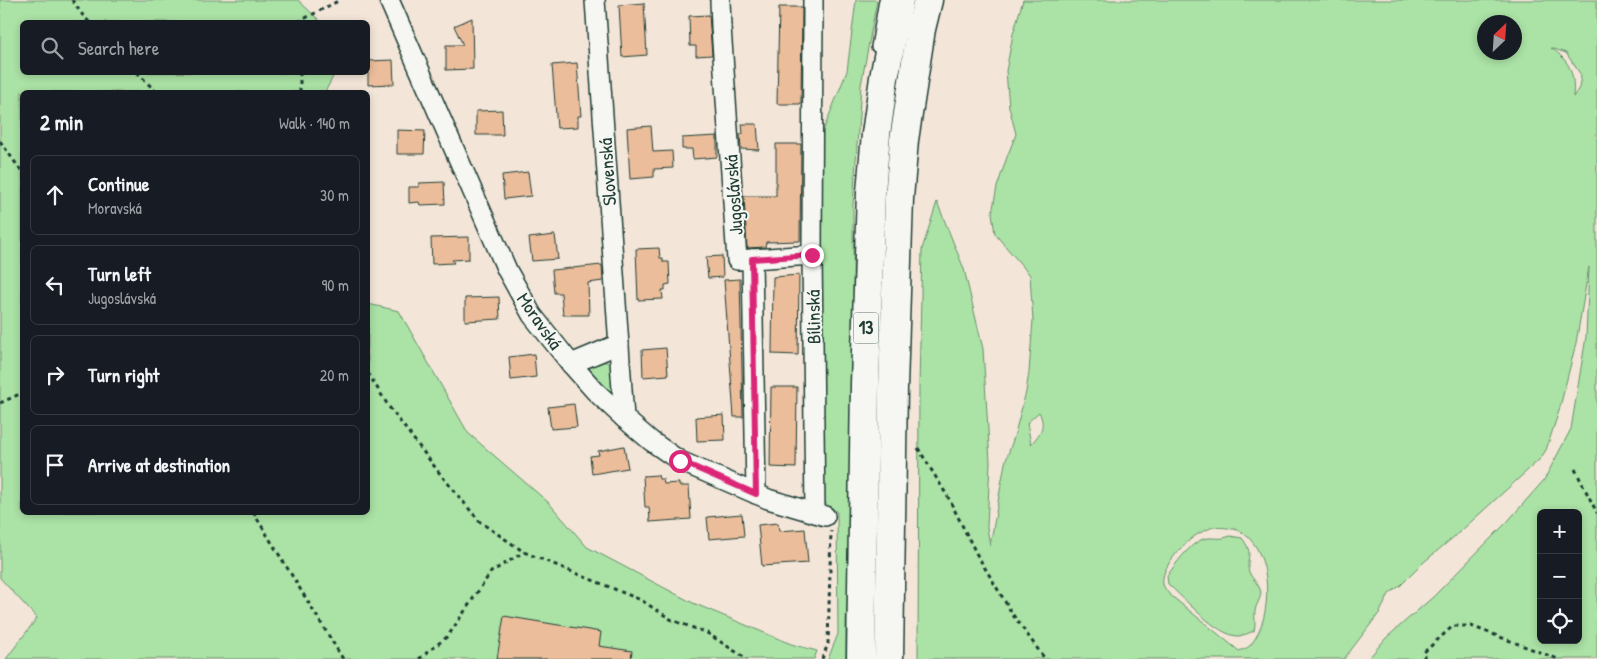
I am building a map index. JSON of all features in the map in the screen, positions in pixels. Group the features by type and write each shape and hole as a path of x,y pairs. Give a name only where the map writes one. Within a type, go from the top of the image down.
{"highway":[{"name":"13","path":"861,659 865,384 871,192 876,134 899,0"},
{"name":"13","path":"889,659 893,387 899,198 904,140 921,29 928,0"}],"street":[{"name":"Moravská","path":"389,0 507,270 532,315 571,364 595,392 624,418 651,441 680,461 768,499 820,515"},
{"name":"Slovenská","path":"595,0 624,418"},
{"name":"Jugoslávská","path":"720,0 737,260 752,259 756,494"},
{"name":"Bílinská","path":"813,0 812,255 820,515"},
{"path":"752,259 812,255"},
{"path":"571,364 619,344"}],"lane":[{"path":"874,60 884,0"},
{"path":"866,135 871,192"}],"path":[{"path":"72,0 87,20"},
{"path":"302,20 340,0"},
{"path":"140,75 154,90"},
{"path":"300,75 300,90"},
{"path":"0,141 20,169"},
{"path":"370,376 389,407 480,522 524,552 641,600 672,620 706,633 747,659"},
{"path":"0,403 20,394"},
{"path":"918,448 1008,607 1046,659"},
{"path":"1574,469 1597,513"},
{"path":"255,515 343,659"},
{"path":"820,515 830,518 832,526 828,644 822,659"},
{"path":"419,659 448,636 491,572 524,552"},
{"path":"1426,659 1423,653 1453,626 1470,626 1558,659"}],"green space":[{"path":"0,0 298,0 319,20 20,20 20,75 334,75 326,90 20,90 20,515 370,515 370,304 399,311 468,433 549,503 587,547 693,603 791,644 817,651 814,659 6,659 37,618 0,578"},
{"path":"856,0 877,0 861,85 853,206 854,474 846,621 846,659 828,659 838,634 837,512 819,498 819,141 847,71"},
{"path":"1023,0 1597,0 1597,659 1368,659 1386,638 1433,597 1508,521 1544,480 1571,429 1586,337 1589,267 1576,343 1559,411 1546,450 1540,459 1389,594 1380,612 1344,659 918,659 919,387 922,249 937,202 964,269 983,349 990,462 987,527 990,546 1005,463 1026,392 1029,372 1033,320 1030,275 995,234 992,213 997,187 1016,134 1009,107 1006,71 1013,34","holes":["1551,48 1566,53 1581,75 1579,88 1573,97 1573,82 1570,70 1563,58","1039,412 1042,425 1031,444 1027,423","1213,527 1229,528 1243,533 1253,542 1265,570 1267,586 1264,618 1259,632 1251,645 1239,651 1169,594 1163,584 1165,571 1179,550 1199,533"]},
{"path":"594,362 610,363 616,369 614,395 609,395 588,374"},
{"path":"1230,536 1242,538 1246,544 1249,552 1249,572 1261,592 1255,611 1254,631 1239,636 1231,635 1221,630 1202,616 1168,584 1167,576 1193,545 1207,538"}],"building":[{"path":"644,3 647,55 622,57 619,5"},
{"path":"779,7 802,7 801,104 777,104"},
{"path":"709,15 712,55 696,56 696,46 690,46 689,16"},
{"path":"472,18 473,69 446,70 446,45 463,45 454,26"},
{"path":"393,60 394,84 368,85 370,61"},
{"path":"577,63 581,116 578,116 578,127 557,128 552,65"},
{"path":"502,110 503,135 476,135 476,111"},
{"path":"742,124 757,124 759,150 741,149 740,134 743,134"},
{"path":"651,126 653,152 672,151 673,168 654,169 654,177 630,179 627,128"},
{"path":"397,130 425,131 424,154 397,154"},
{"path":"717,136 717,157 693,159 692,149 682,149 682,138"},
{"path":"776,144 801,144 800,241 766,242 765,247 747,248 744,196 776,196"},
{"path":"528,172 531,196 504,199 502,175"},
{"path":"444,182 445,204 420,205 419,202 409,203 409,187 419,187 419,183"},
{"path":"555,235 558,259 532,261 529,238"},
{"path":"469,237 469,259 452,260 454,263 432,264 431,238"},
{"path":"659,248 660,258 663,258 663,262 669,262 670,284 665,285 665,290 662,290 663,299 638,300 636,249"},
{"path":"722,256 723,277 708,278 706,257"},
{"path":"602,265 603,281 588,283 589,315 563,315 561,293 554,293 552,270"},
{"path":"799,275 798,355 772,354 773,277"},
{"path":"740,279 743,417 734,417 724,280"},
{"path":"499,297 500,319 465,321 465,298"},
{"path":"666,348 668,375 643,377 642,350"},
{"path":"534,354 536,377 511,380 509,357"},
{"path":"771,387 797,387 796,468 770,467"},
{"path":"574,404 577,427 551,429 548,407"},
{"path":"724,415 725,440 697,441 696,417"},
{"path":"624,446 628,468 592,474 590,456 599,455 598,451"},
{"path":"658,475 659,479 663,479 664,484 679,483 679,486 689,486 691,519 650,522 649,507 645,507 643,476"},
{"path":"742,514 744,536 709,539 707,517"},
{"path":"778,523 779,531 805,529 808,563 762,566 758,525"},
{"path":"504,616 601,632 599,646 632,651 631,659 497,659"}],"route":[{"path":"680,461 756,494 752,259 812,255"}]}
